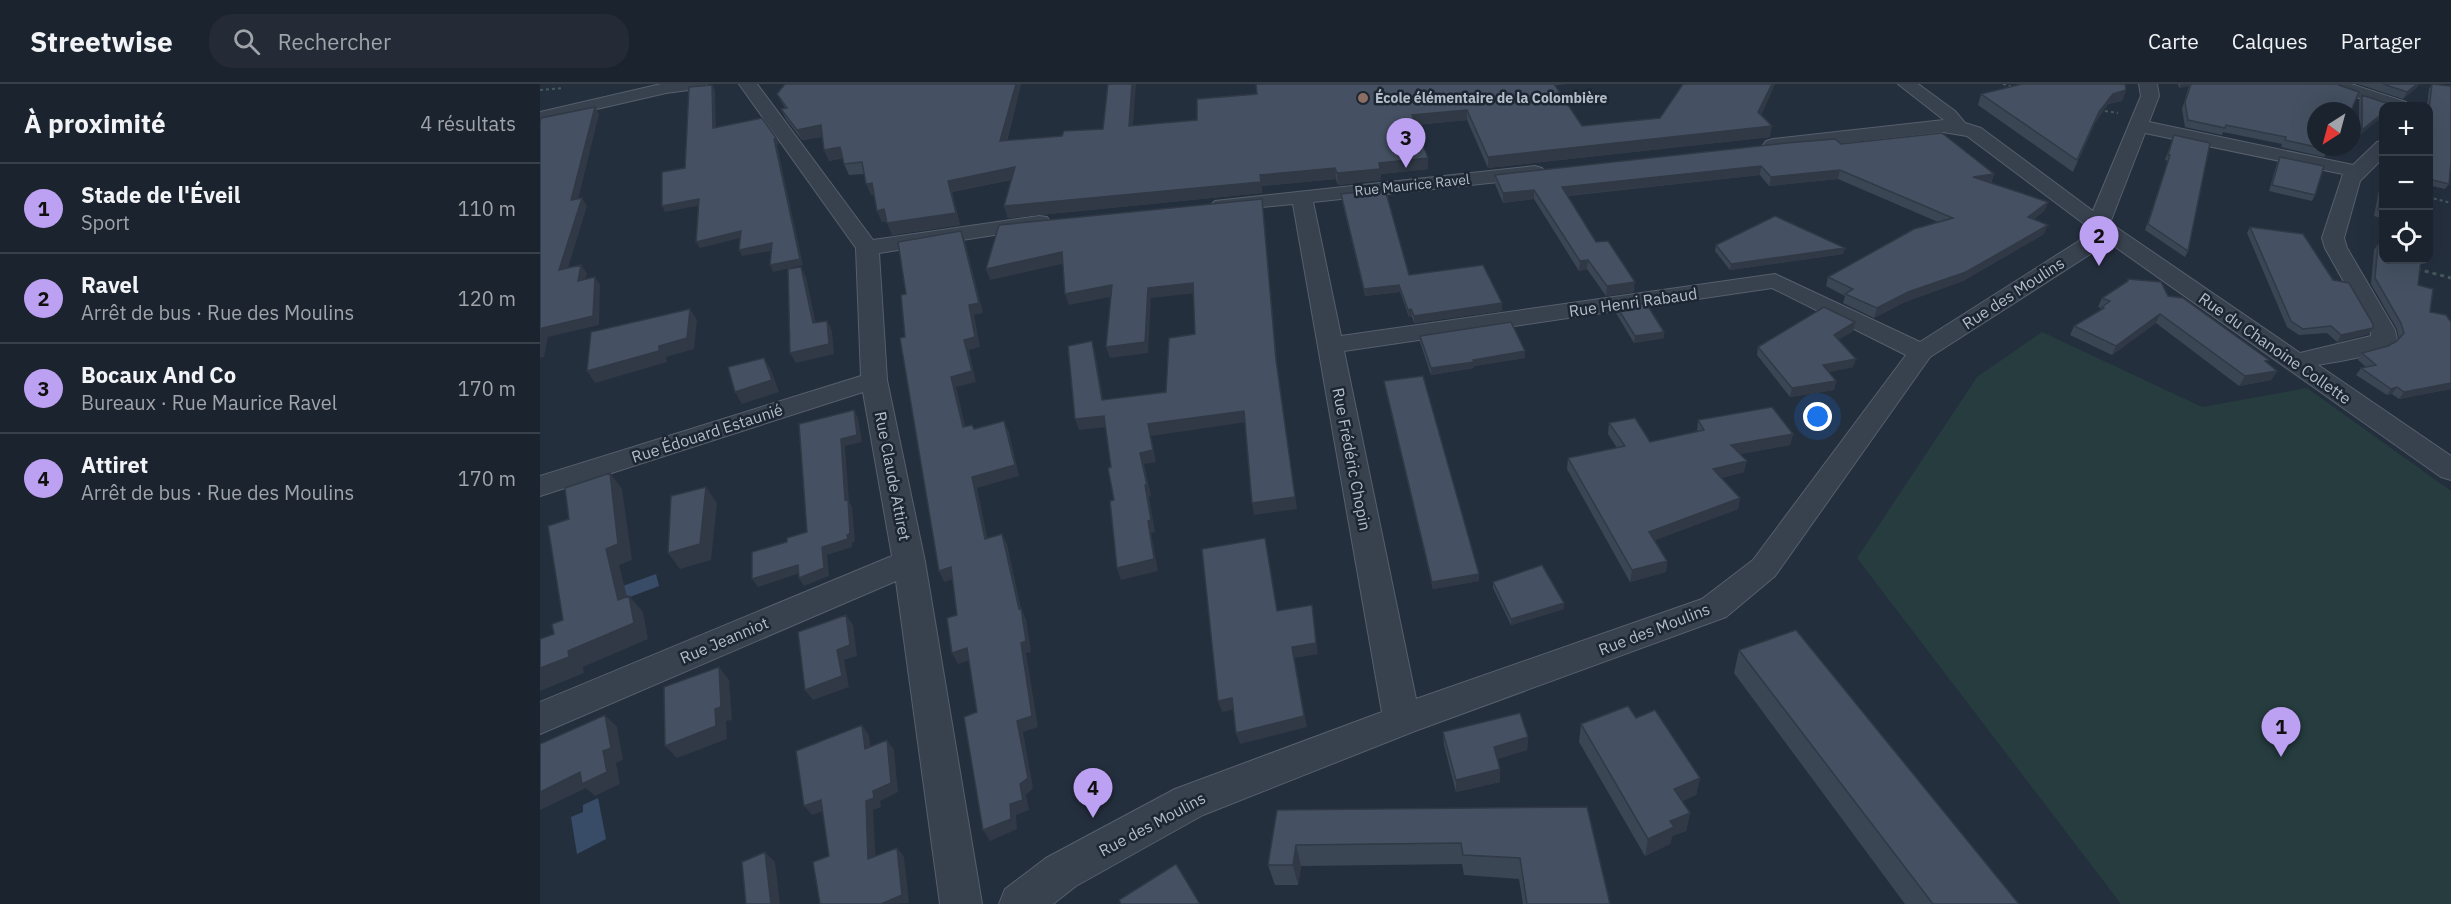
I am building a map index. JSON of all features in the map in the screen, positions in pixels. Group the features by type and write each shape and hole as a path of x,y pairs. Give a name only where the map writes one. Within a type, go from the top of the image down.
{"street":[{"path":"540,117 666,88 698,84"},
{"path":"748,84 867,248 1060,220"},
{"path":"1907,84 1949,115 1958,127"},
{"name":"Rue des Moulins","path":"1020,904 1061,872 1189,801 1402,720 1714,608 1764,568 1921,352 2087,246 2100,226 2141,122 2150,96 2148,84"},
{"path":"2343,87 2388,102"},
{"path":"2141,122 2354,171"},
{"path":"1754,147 1943,126 1958,127"},
{"name":"Rue du Chanoine Collette","path":"1958,127 1974,132 2100,226 2451,470"},
{"path":"2295,362 2371,346 2384,340 2383,330 2334,243 2350,179 2354,171 2379,150"},
{"name":"Rue Maurice Ravel","path":"1202,207 1552,170"},
{"name":"Rue Frédéric Chopin","path":"1302,197 1402,720"},
{"name":"Rue Claude Attiret","path":"867,248 874,380 909,562 961,904"},
{"name":"Rue Henri Rabaud","path":"1330,345 1775,281 1921,352"},
{"name":"Rue Édouard Estaunié","path":"540,486 874,380"},
{"name":"Rue Jeanniot","path":"540,718 909,562"}],"path":[{"path":"2003,84 2024,91"},
{"path":"2099,110 2141,122"},
{"path":"2433,198 2451,203"},
{"path":"2416,269 2451,278"}],"green space":[{"path":"2042,332 2202,407 2307,388 2451,491 2451,904 2121,904 1857,558 1977,377"}],"water":[{"path":"656,574 659,586 611,604 609,591"},
{"path":"598,798 606,839 577,854 571,817 583,812 583,805"}],"building":[{"path":"785,84 1016,84 1000,141 1062,136 1064,131 1103,129 1108,84 1132,84 1129,126 1197,120 1197,99 1257,94 1256,84 1554,84 1582,126 1660,118 1683,84 1772,84 1758,112 1772,126 1488,157 1467,110 1412,115 1428,158 1379,163 1380,169 1337,173 1335,168 1260,175 1261,182 1004,206 1015,167 948,181 956,213 887,223 884,209 877,211 872,183 866,184 862,162 844,164 840,147 824,150 821,125 797,130 781,109 787,108 777,94"},
{"path":"2022,84 2125,84 2126,90 2113,94 2099,112 2077,160 1981,94"},
{"path":"2191,84 2338,84 2359,92 2355,102 2307,102 2307,145 2285,140 2286,137 2188,120 2185,102"},
{"path":"2383,84 2417,84 2407,92"},
{"path":"2432,84 2451,86 2449,184 2433,180 2433,102 2430,102"},
{"path":"712,85 713,128 762,118 776,138 774,139 800,259 770,265 772,243 739,250 741,231 696,242 699,199 662,206 662,172 685,168 689,87"},
{"path":"2362,95 2383,102 2379,102 2379,116 2362,130"},
{"path":"595,107 571,200 582,198 559,270 581,265 578,281 595,277 593,316 542,328 540,337 540,122 541,118"},
{"path":"1942,133 1994,174 1973,177 2048,202 2028,217 2048,225 1966,272 1908,292 1877,308 1845,294 1853,289 1828,277 1914,229 1953,218 1840,170 1771,177 1761,166 1562,187 1596,242 1608,241 1635,282 1607,286 1588,260 1580,261 1534,190 1503,193 1495,175 1786,143 1835,139 1841,144"},
{"path":"2174,135 2210,143 2188,251 2148,224"},
{"path":"2280,157 2324,166 2315,195 2272,185"},
{"path":"1385,189 1409,275 1483,265 1502,303 1414,316 1411,309 1408,310 1399,285 1364,289 1341,194"},
{"path":"1262,199 1276,360 1295,497 1252,503 1244,411 1148,424 1153,450 1140,453 1147,485 1145,485 1151,520 1148,521 1154,559 1117,568 1110,501 1114,500 1108,468 1111,467 1104,416 1075,419 1068,346 1092,341 1102,400 1166,392 1169,338 1195,334 1193,283 1148,288 1145,342 1106,347 1112,285 1065,294 1062,252 986,269 999,225"},
{"path":"1775,216 1845,248 1731,264 1716,245"},
{"path":"2250,227 2303,234 2333,280 2349,283 2373,324 2373,328 2341,335 2331,326 2303,329 2291,321"},
{"path":"961,231 979,303 969,305 975,337 964,340 972,371 951,377 963,427 972,425 974,429 1004,421 1015,465 972,477 985,539 1002,534 1019,609 1021,608 1026,641 1021,643 1032,716 1017,721 1028,778 1020,784 1023,800 1010,804 1011,819 983,830 964,717 977,712 967,648 952,653 947,618 957,615 951,567 939,571 900,338 905,337 901,295 906,294 898,242"},
{"path":"2378,244 2379,264 2421,264 2418,285 2433,289 2430,312 2446,315 2451,322 2451,383 2404,392 2397,387 2391,389 2361,368 2376,365 2362,353 2388,346 2404,333 2401,323 2375,278"},
{"path":"801,267 813,323 827,321 829,344 790,353 788,269"},
{"path":"2128,279 2161,282 2168,296 2183,298 2269,360 2265,361 2277,371 2245,376 2160,314 2116,346 2074,326 2104,308 2102,307 2110,301 2102,298"},
{"path":"1646,303 1664,332 1635,336 1617,307"},
{"path":"1824,307 1855,322 1834,335 1856,359 1823,365 1836,381 1792,388 1758,347"},
{"path":"690,309 687,338 659,346 659,351 587,371 591,332"},
{"path":"1511,322 1525,351 1431,368 1420,336"},
{"path":"764,358 772,380 735,392 728,367"},
{"path":"1423,376 1479,574 1432,582 1384,381"},
{"path":"1772,407 1793,434 1731,445 1747,461 1713,469 1740,498 1649,532 1667,561 1632,570 1568,458 1625,446 1609,423 1635,418 1650,442 1704,430 1698,420"},
{"path":"854,410 857,435 841,439 845,500 848,499 850,533 847,535 848,539 822,547 824,568 799,578 798,565 752,579 752,552 787,542 787,538 807,532 799,424"},
{"path":"610,473 618,544 606,549 618,600 629,596 634,623 568,651 569,657 540,668 540,639 554,634 552,624 563,620 548,526 569,519 565,488"},
{"path":"706,487 700,544 668,553 671,496"},
{"path":"1265,538 1277,611 1312,605 1316,643 1292,647 1304,716 1236,733 1232,698 1218,701 1202,549"},
{"path":"1542,565 1564,603 1511,619 1493,582"},
{"path":"846,615 850,645 837,650 842,676 805,690 798,632"},
{"path":"1796,630 2019,904 1933,904 1739,650"},
{"path":"719,667 721,707 715,709 716,726 665,746 664,687"},
{"path":"1628,706 1636,718 1655,710 1700,778 1674,789 1690,813 1670,821 1674,827 1648,839 1581,724"},
{"path":"1520,713 1528,737 1494,747 1500,769 1456,780 1443,732"},
{"path":"605,715 611,748 603,751 607,772 582,784 580,772 540,792 540,744"},
{"path":"862,725 865,749 887,740 891,783 873,791 874,798 866,801 868,859 897,848 902,895 881,904 820,904 813,862 829,856 821,800 804,806 796,751"},
{"path":"1587,807 1610,904 1527,904 1520,858 1463,855 1461,843 1296,845 1293,865 1268,865 1277,810"},
{"path":"765,852 771,904 746,904 742,862"},
{"path":"1176,864 1200,904 1121,904 1119,900"}],"place":[{"name":"École élémentaire de la Colombière","path":"1363,98"},
{"name":"Bocaux And Co","path":"1406,168"},
{"name":"Ravel","path":"2099,266"},
{"name":"Stade de l'Éveil","path":"2281,757"},
{"name":"Attiret","path":"1093,818"}]}
